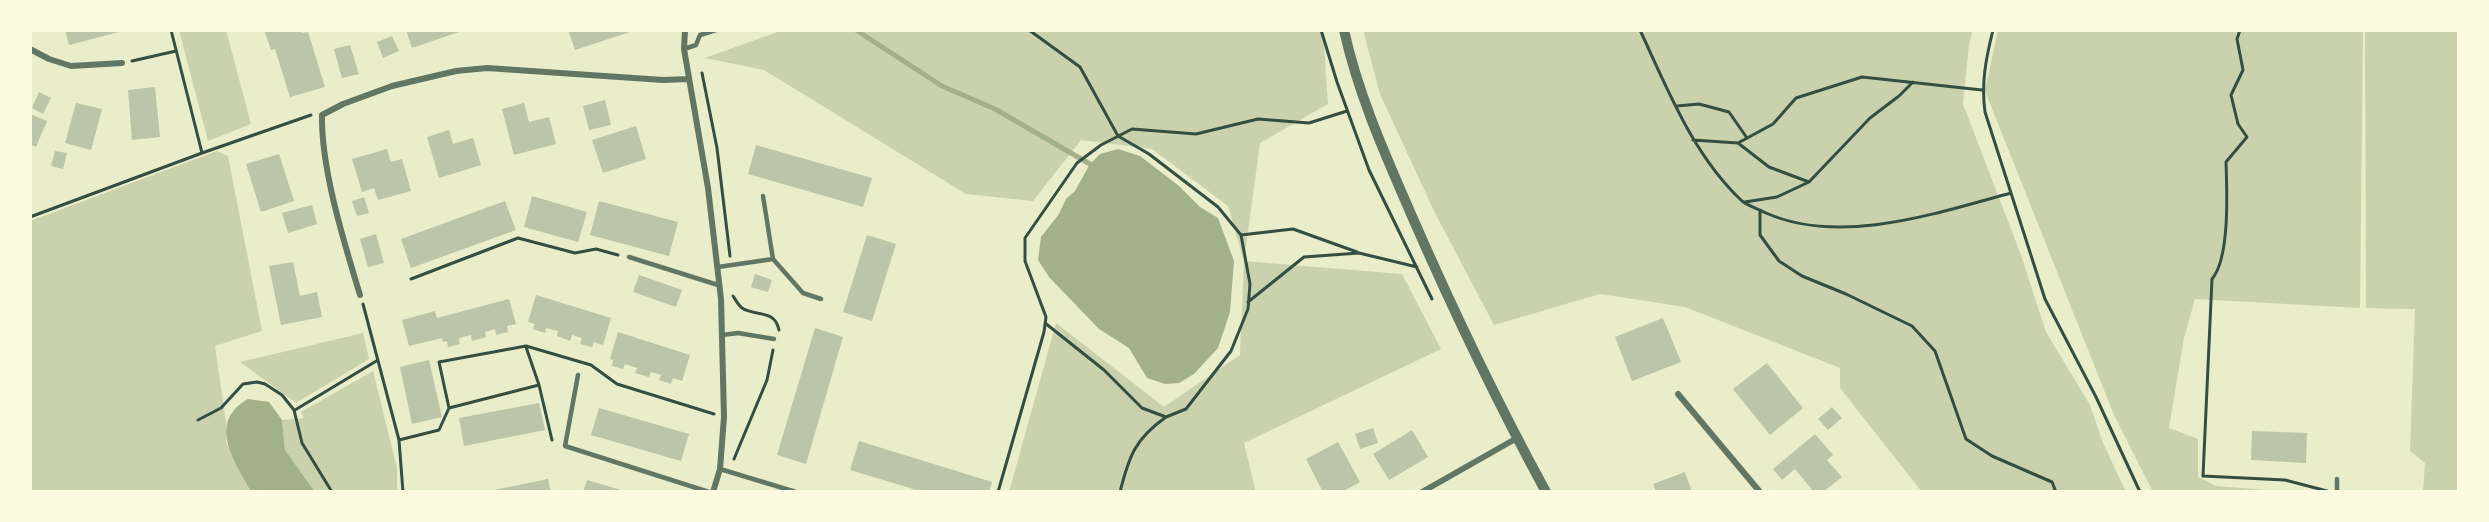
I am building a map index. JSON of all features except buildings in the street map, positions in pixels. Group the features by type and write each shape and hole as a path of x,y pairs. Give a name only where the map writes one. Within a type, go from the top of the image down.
{"street":[{"path":"685,30 684,49 688,79 708,188 718,267 722,334 724,417 720,469 711,492"},
{"path":"1344,30 1353,68 1388,162 1438,276 1546,492"},
{"path":"30,49 49,59 71,66 122,63"},
{"path":"360,295 326,166 321,140 322,115 343,104 392,86 432,76 487,68 663,80 688,79"},
{"path":"1678,394 1761,492"},
{"path":"1422,492 1517,438"}],"lane":[{"path":"684,49 696,45 700,34 716,30"},
{"path":"763,196 773,259 803,293 821,299"},
{"path":"629,257 718,285"},
{"path":"718,267 773,259"},
{"path":"722,334 738,333 774,339"},
{"path":"578,375 565,446 711,492"},
{"path":"720,469 796,492"},
{"path":"2337,479 2337,492"}],"path":[{"path":"171,30 202,153"},
{"path":"1029,30 1080,67 1118,136 1149,154 1218,207 1241,235 1250,284 1248,309 1231,351 1186,409 1166,417 1148,430 1129,458 1120,492"},
{"path":"1640,30 1696,147 1743,202 1760,210 1783,220 1843,228 1923,217 2011,193"},
{"path":"1993,30 1982,90 1985,112 2045,299 2096,397 2140,492"},
{"path":"2240,30 2237,39 2243,70 2231,95 2238,123 2247,137 2226,162 2228,208 2219,271 2212,279 2203,476 2285,480 2332,492"},
{"path":"122,63 177,51"},
{"path":"1693,140 1738,143 1773,124 1796,99 1814,91 1862,77 1982,90"},
{"path":"1743,202 1777,197 1809,182 1870,118 1899,96 1914,81"},
{"path":"1676,106 1698,104 1729,112 1747,138"},
{"path":"998,492 1046,317 1025,261 1025,238 1077,163 1132,129 1196,134 1258,119 1309,123 1347,111"},
{"path":"30,217 302,117 322,115"},
{"path":"1738,143 1769,167 1809,182"},
{"path":"1760,210 1760,235 1779,261 1802,276 1846,294 1912,326 1935,351 1966,439 1992,456 2052,482 2056,492"},
{"path":"1241,235 1293,229 1359,253 1417,267"},
{"path":"411,279 518,238 575,253 596,249 629,257"},
{"path":"1248,302 1304,257 1359,253"},
{"path":"360,295 399,440 403,492"},
{"path":"1045,323 1104,370 1142,408 1166,417"},
{"path":"399,440 439,430 449,408 439,362 526,346 591,365 617,384 724,417"},
{"path":"526,346 539,385 552,440"},
{"path":"294,411 378,360"},
{"path":"198,420 221,408 240,386 257,382 271,387 282,395 294,411 302,443 332,492"},
{"path":"449,408 539,385"}],"shaded area":[{"path":"179,30 226,30 251,124 208,141"},
{"path":"783,30 1323,30 1328,104 1260,143 1244,261 1402,274 1441,349 1244,443 1256,492 1009,492 1056,323 1164,407 1240,355 1244,262 1228,206 1152,149 1081,140 1033,201 966,194 764,70 705,58"},
{"path":"1363,30 1973,30 1969,44 1963,104 2021,255 2046,332 2090,405 2103,443 2126,492 1922,492 1840,388 1840,368 1685,307 1600,294 1494,325 1435,213 1380,94"},
{"path":"1998,30 2363,30 2360,308 2195,299 2184,338 2169,428 2198,439 2198,477 2216,486 2294,492 2153,492 2114,415 1985,91"},
{"path":"2365,30 2459,30 2459,492 2423,492 2425,463 2410,451 2415,309 2366,308"},
{"path":"1118,149 1140,156 1179,186 1200,207 1218,218 1234,261 1230,312 1218,348 1194,374 1179,383 1165,384 1147,378 1129,348 1099,329 1049,277 1038,260 1041,237 1059,214 1066,199 1075,191 1090,164 1100,154"},
{"path":"217,151 228,156 262,331 215,346 226,422 226,442 250,492 30,492 30,221"},
{"path":"363,333 369,359 296,403 240,362"},
{"path":"373,371 397,468 397,492 315,492 285,450 282,420 304,418 301,412"},
{"path":"248,399 269,402 282,420 285,450 315,492 251,492 232,455 226,431 228,419 235,409"}],"waterway":[{"path":"856,30 942,86 995,109 1090,164"}]}
